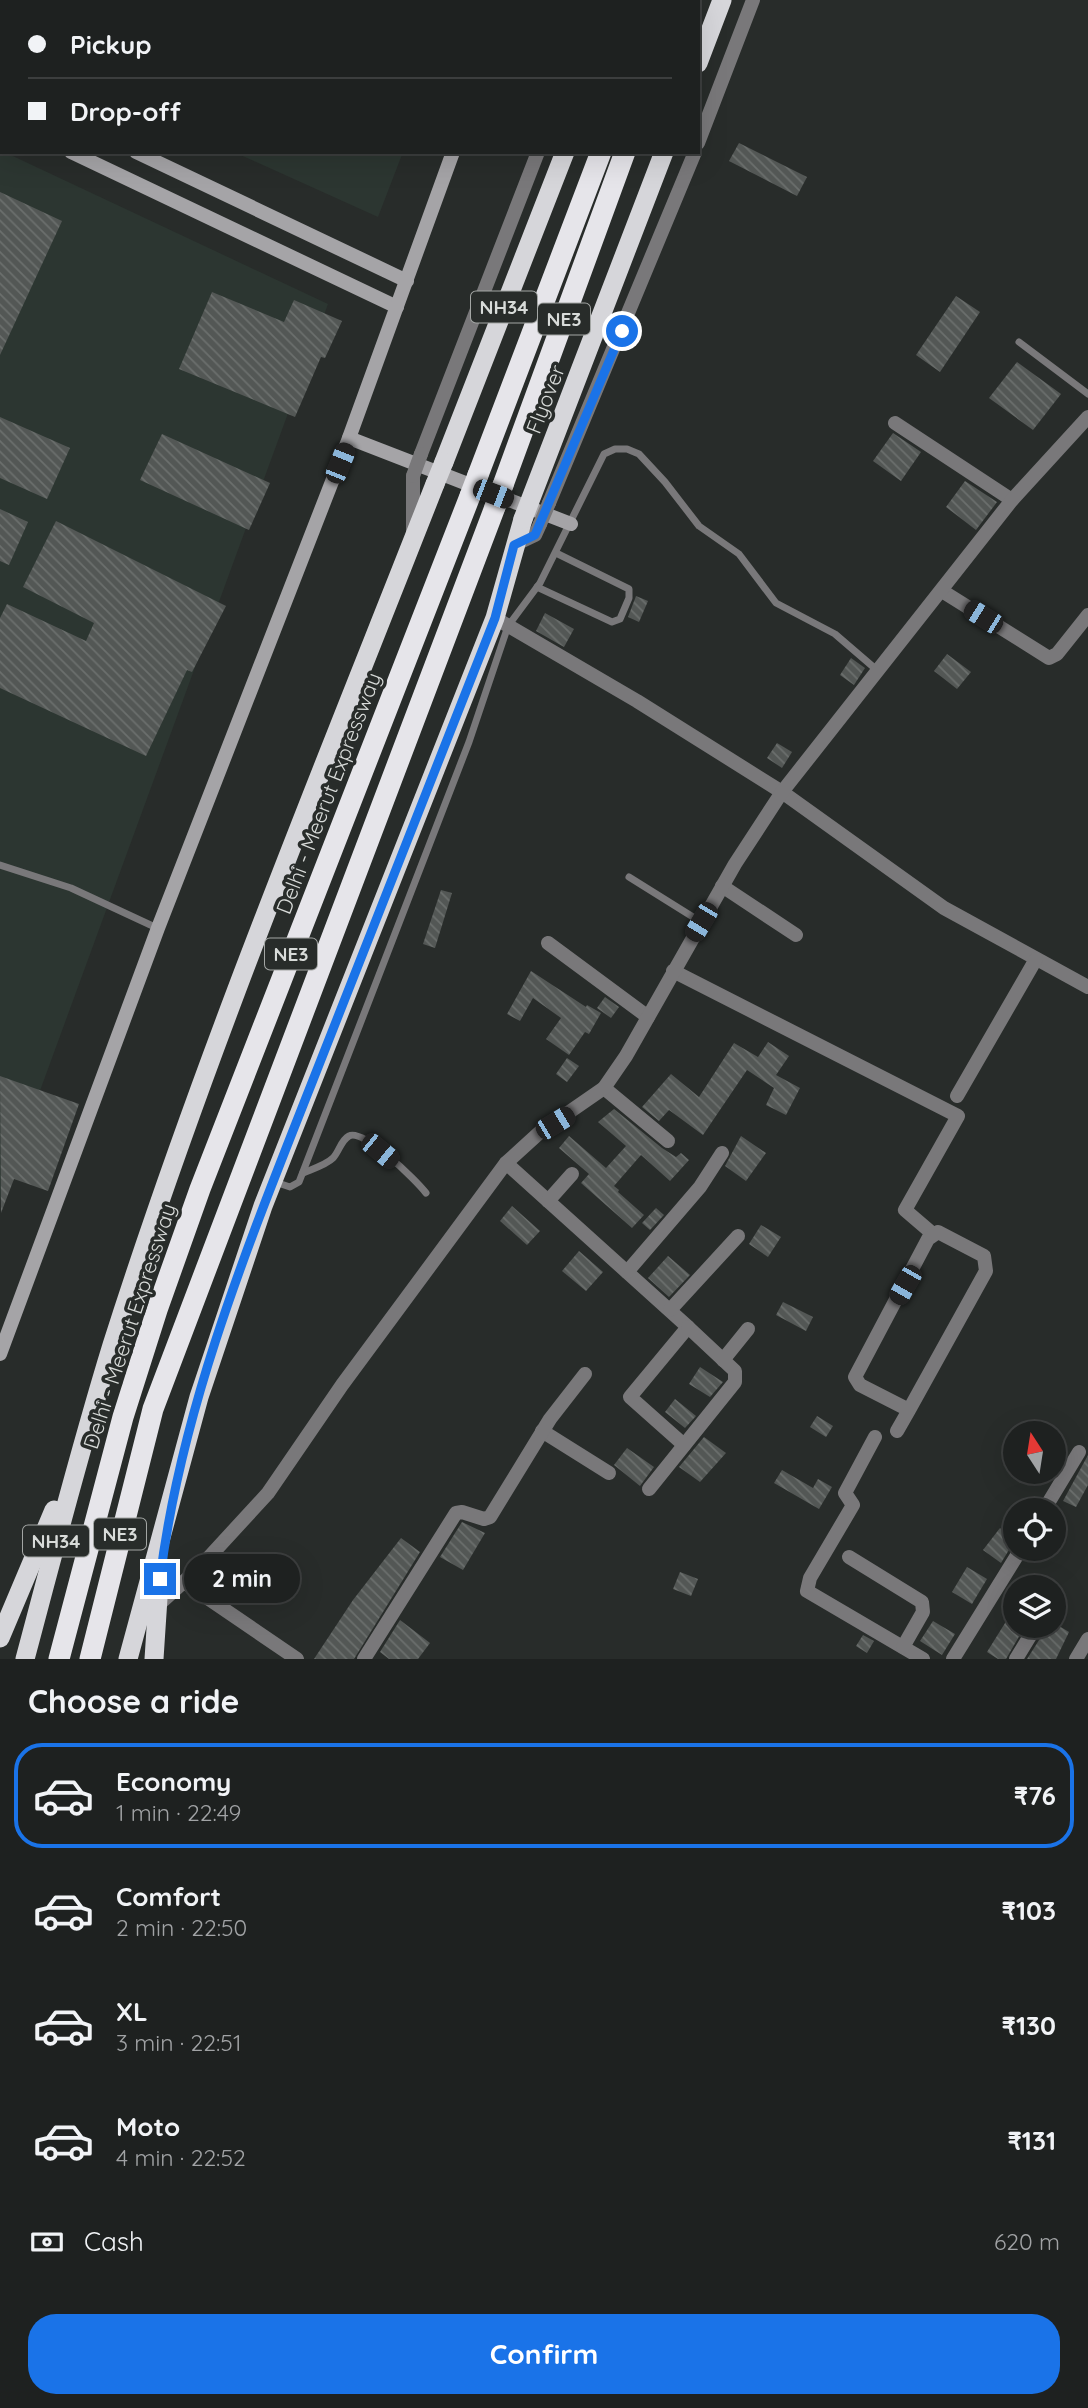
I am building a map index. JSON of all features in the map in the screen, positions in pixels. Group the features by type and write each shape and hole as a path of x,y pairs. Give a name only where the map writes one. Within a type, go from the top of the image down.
{"highway":[{"path":"700,58 722,0"},
{"name":"NH34","path":"26,1659 89,1423 155,1219 228,1014 564,154"},
{"name":"Delhi - Meerut Expressway","path":"60,1659 123,1417 157,1310 205,1176 600,154"},
{"name":"NE3","path":"90,1659 153,1409 495,507 624,154"},
{"name":"Flyover","path":"167,1524 199,1397 273,1181 501,622 514,545 531,522 663,154"},
{"path":"0,1638 89,1423"},
{"path":"154,1659 167,1524"},
{"path":"128,1659 167,1524"}],"main road":[{"path":"75,154 397,307"},
{"path":"140,154 407,281"},
{"path":"0,1354 158,928 349,438 452,154"},
{"path":"349,438 571,524"}],"street":[{"path":"700,138 753,0"},
{"path":"413,541 413,476 537,154"},
{"path":"531,522 549,503 694,154"},
{"path":"157,1606 238,1528 268,1493 342,1385 506,1163 539,1133 604,1088 722,887 782,792 1012,500 1088,417"},
{"path":"895,423 1012,500"},
{"path":"942,591 1049,658 1057,654 1088,615"},
{"path":"501,622 636,701 782,792 944,908 1088,986"},
{"path":"722,887 796,935"},
{"path":"548,943 648,1017"},
{"path":"957,1096 1036,959"},
{"path":"673,971 958,1116 905,1210 933,1234 944,1233 976,1249 987,1263 986,1271 897,1431"},
{"path":"604,1088 668,1141"},
{"path":"628,1272 700,1186 722,1153"},
{"path":"506,1163 734,1371 735,1382 649,1489"},
{"path":"548,1201 572,1174"},
{"path":"909,1410 860,1385 855,1377 867,1350 933,1234"},
{"path":"670,1310 738,1236"},
{"path":"684,1445 630,1397 688,1327"},
{"path":"723,1360 748,1329"},
{"path":"364,1659 455,1515 462,1512 484,1519 490,1517 542,1432 585,1374"},
{"path":"542,1432 608,1473"},
{"path":"875,1437 845,1493 853,1505 810,1578 807,1591 923,1659"},
{"path":"1052,1498 1079,1452"},
{"path":"849,1557 922,1602 923,1612 903,1647"},
{"path":"953,1659 1014,1561"},
{"path":"184,1582 297,1659"},
{"path":"1016,1659 1029,1638"},
{"path":"1076,1659 1088,1639"}],"lane":[{"path":"1019,342 1088,394"},
{"path":"273,1181 295,1186 303,1173 469,742 501,622 537,587 571,524 597,463 604,454 615,449 627,449 639,454 666,482 699,526 739,554 776,603 835,634 879,672"},
{"path":"537,587 612,622 620,620 629,598 629,589 556,553"},
{"path":"0,865 71,888 158,928"},
{"path":"629,877 701,922"},
{"path":"303,1173 333,1158 348,1136 353,1134 365,1136 406,1170 426,1193"}],"shaded area":[{"path":"0,154 9,154 328,304 0,1200"},
{"path":"238,154 402,154 378,217"}],"building":[{"path":"739,143 807,177 797,196 729,161"},
{"path":"0,192 62,221 0,355"},
{"path":"212,292 284,322 294,300 342,321 325,358 321,357 295,417 179,369"},
{"path":"956,296 980,312 940,372 916,355"},
{"path":"1017,362 1061,394 1033,430 989,398"},
{"path":"0,417 70,448 47,499 0,478"},
{"path":"893,433 921,452 901,481 873,461"},
{"path":"162,434 270,483 249,530 140,480"},
{"path":"965,481 997,502 976,530 946,507"},
{"path":"0,509 28,522 9,565 0,561"},
{"path":"56,521 226,606 192,672 187,670 146,756 0,688 0,618 7,604 86,641 94,623 23,587"},
{"path":"636,596 648,601 639,622 628,617"},
{"path":"545,613 574,629 564,647 536,631"},
{"path":"947,654 971,672 957,689 934,671"},
{"path":"851,658 865,668 854,685 840,675"},
{"path":"777,743 792,752 782,768 767,758"},
{"path":"441,890 452,893 435,948 423,944"},
{"path":"531,971 586,1007 587,1005 601,1013 589,1034 585,1032 569,1055 546,1039 561,1018 533,998 520,1021 507,1014"},
{"path":"605,997 619,1007 611,1018 597,1008"},
{"path":"768,1042 789,1056 776,1075 800,1088 786,1115 766,1105 774,1088 747,1070 703,1135 669,1110 659,1121 642,1107 671,1074 699,1097 734,1043 758,1057"},
{"path":"567,1058 579,1066 567,1082 556,1074"},
{"path":"0,1076 79,1104 48,1191 14,1179 1,1213"},
{"path":"614,1109 662,1148 676,1157 681,1153 689,1160 670,1181 641,1155 614,1186 644,1215 632,1228 581,1183 589,1174 559,1148 569,1136 606,1168 626,1146 598,1122"},
{"path":"741,1136 766,1153 746,1181 725,1166"},
{"path":"512,1206 540,1231 527,1245 500,1221"},
{"path":"656,1208 664,1215 650,1230 642,1223"},
{"path":"761,1225 781,1237 768,1257 749,1244"},
{"path":"579,1251 603,1272 586,1291 562,1271"},
{"path":"668,1256 690,1275 669,1297 648,1278"},
{"path":"783,1302 813,1317 806,1331 776,1315"},
{"path":"700,1367 723,1382 710,1397 689,1384"},
{"path":"675,1399 696,1416 685,1428 665,1412"},
{"path":"817,1416 833,1426 826,1437 810,1427"},
{"path":"704,1437 726,1453 700,1482 679,1467"},
{"path":"627,1448 654,1467 640,1486 614,1465"},
{"path":"1088,1455 1088,1485 1076,1507 1066,1502 1065,1498"},
{"path":"782,1470 813,1488 818,1479 832,1487 819,1509 774,1483"},
{"path":"462,1522 485,1533 463,1570 440,1557"},
{"path":"1000,1528 1003,1530 1001,1563 983,1550"},
{"path":"401,1538 420,1552 354,1659 314,1659 353,1600"},
{"path":"967,1567 987,1579 972,1604 952,1592"},
{"path":"680,1572 698,1579 691,1596 673,1589"},
{"path":"400,1620 430,1643 418,1659 389,1659 380,1652"},
{"path":"933,1621 955,1634 942,1655 920,1641"},
{"path":"1003,1626 1003,1638 1018,1638 1006,1659 998,1659 987,1652"},
{"path":"1066,1630 1069,1632 1056,1659 1027,1659 1040,1638 1066,1638"},
{"path":"863,1635 874,1641 867,1653 856,1646"}],"route":[{"path":"160,1579 167,1524 199,1397 263,1206 495,618 514,545 535,535 622,331"}]}
